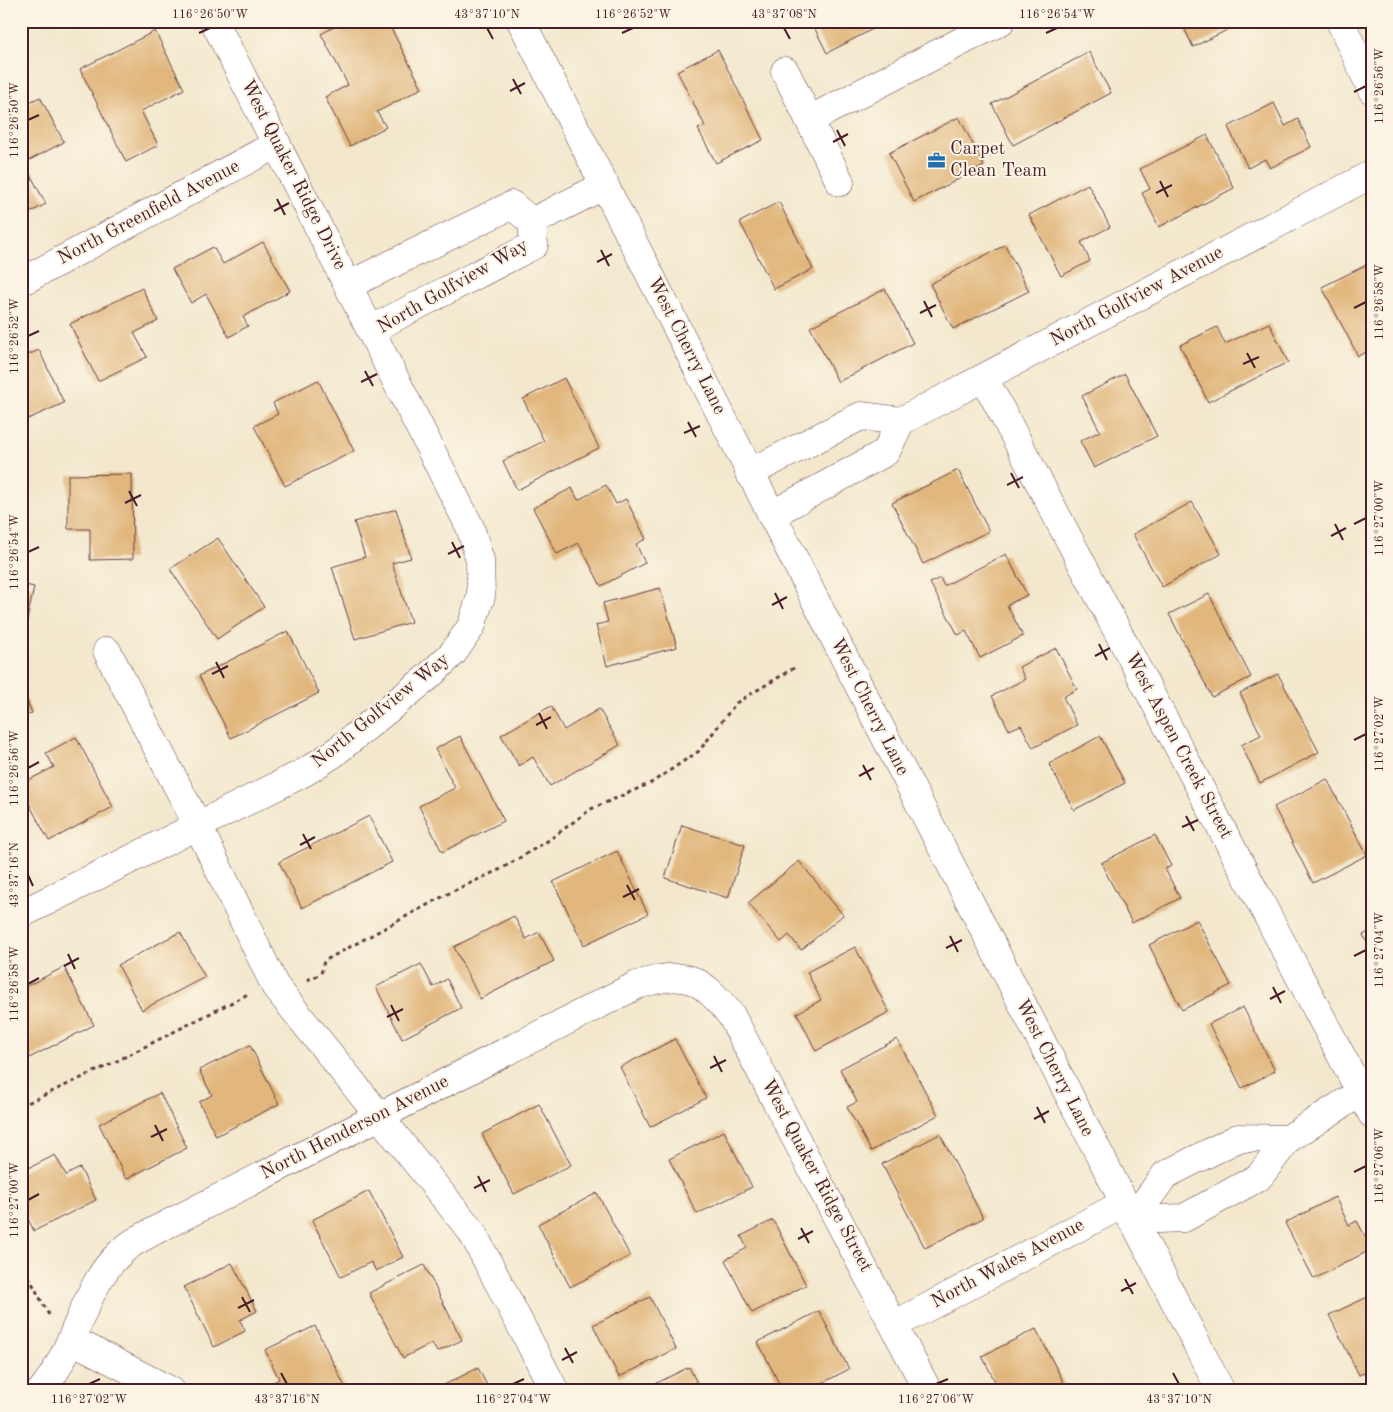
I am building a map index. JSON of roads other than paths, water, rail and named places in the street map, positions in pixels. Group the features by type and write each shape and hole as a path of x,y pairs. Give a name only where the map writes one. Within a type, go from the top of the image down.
{"street":[{"name":"West Quaker Ridge Drive","path":"214,21 372,329"},
{"name":"West Cherry Lane","path":"521,21 771,514 1221,1391"},
{"path":"809,120 1002,21"},
{"path":"1340,21 1372,90"},
{"path":"785,70 840,182"},
{"name":"North Greenfield Avenue","path":"21,282 277,144"},
{"name":"North Golfview Avenue","path":"901,420 1372,174"},
{"name":"North Golfview Way","path":"532,222 605,185"},
{"name":"North Golfview Way","path":"21,914 305,772 333,754 429,676 453,653 471,627 481,596 480,560 470,526 372,329 534,245 532,222 512,206 349,285"},
{"name":"West Aspen Creek Street","path":"984,378 1368,1097"},
{"path":"750,472 861,416 901,420 886,452 771,514"},
{"path":"107,650 198,826 275,986 472,1232 555,1391"},
{"name":"North Henderson Avenue","path":"42,1391 52,1378 72,1340 94,1286 122,1250 154,1230 637,985 662,978 685,977"},
{"name":"West Quaker Ridge Street","path":"685,977 712,991 731,1015 928,1391"},
{"name":"North Wales Avenue","path":"1128,1212 1184,1218 1259,1177 1288,1139 1368,1097"},
{"name":"North Wales Avenue","path":"894,1325 1128,1212 1165,1175 1238,1138 1288,1139"},
{"path":"72,1340 171,1391"}],"place":[{"name":"Carpet Clean Team","path":"936,160"}]}
